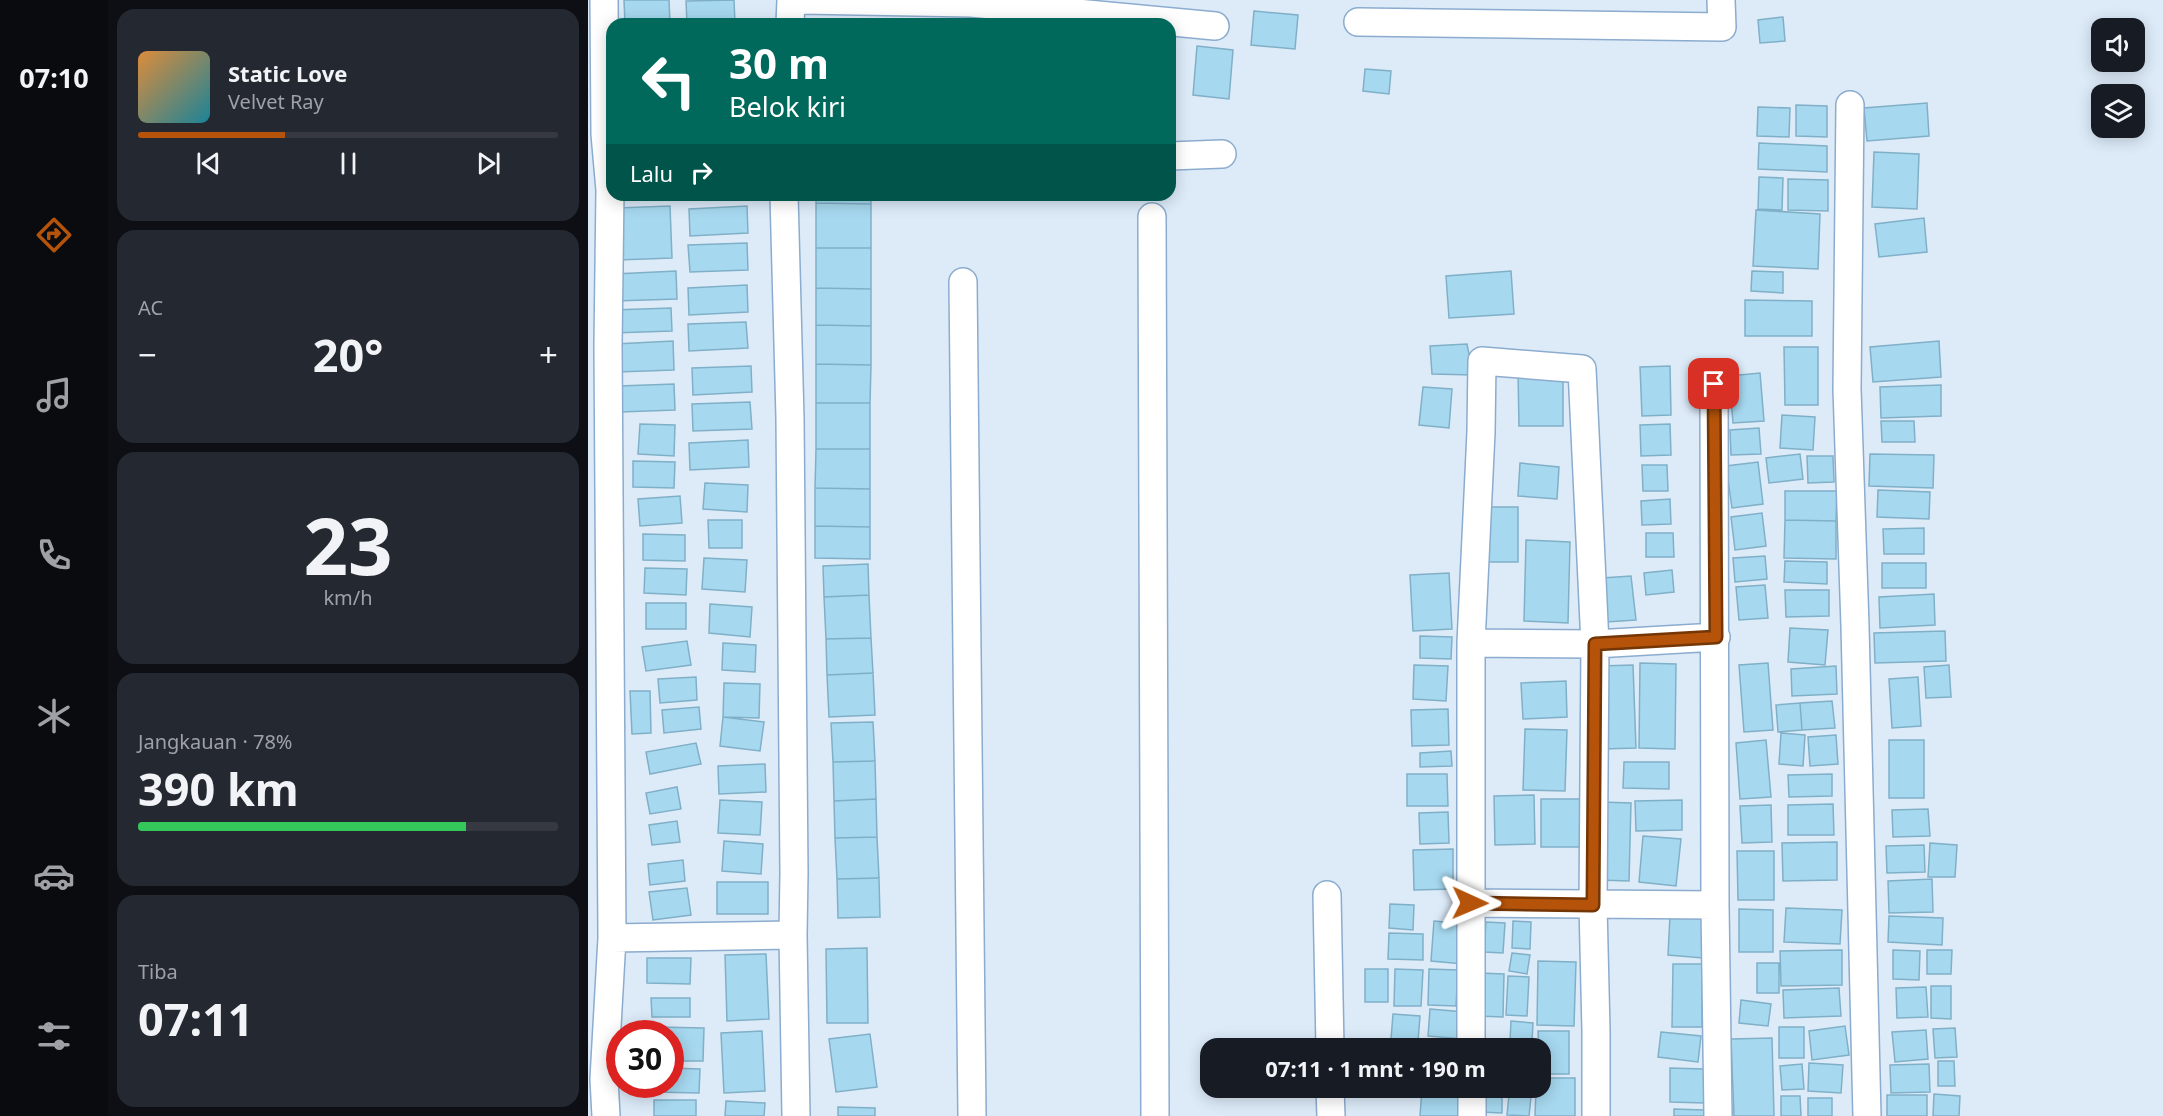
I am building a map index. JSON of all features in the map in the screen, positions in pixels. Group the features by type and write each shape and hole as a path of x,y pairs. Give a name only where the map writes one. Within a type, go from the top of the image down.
{"street":[{"path":"604,0 596,134 606,171"},
{"path":"790,18 791,0"},
{"path":"802,0 970,3 1130,18"},
{"path":"1358,22 1722,27 1721,0"},
{"path":"1176,22 1215,26"},
{"path":"1850,105 1847,389 1856,626 1867,1116"},
{"path":"1176,156 1222,154"},
{"path":"606,1116 604,1079 612,938 608,346 611,201"},
{"path":"784,201 790,418 796,1116"},
{"path":"1152,217 1155,1116"},
{"path":"963,282 972,1116"},
{"path":"1471,1038 1471,643 1482,361 1582,369 1595,644 1593,905 1596,1116"},
{"path":"1714,384 1715,905 1718,1116"},
{"path":"1471,643 1595,644 1716,637"},
{"path":"1327,895 1330,1038"},
{"path":"1470,903 1715,905"},
{"path":"612,938 793,935"},
{"path":"1330,1098 1331,1116"},
{"path":"1472,1098 1472,1116"}],"building":[{"path":"624,0 669,0 670,18 625,18"},
{"path":"734,0 735,18 687,18 686,1"},
{"path":"1254,11 1298,15 1295,49 1251,45"},
{"path":"1783,17 1785,41 1760,43 1758,20"},
{"path":"1197,46 1233,50 1229,99 1193,95"},
{"path":"1365,69 1391,71 1389,94 1363,91"},
{"path":"1927,103 1929,136 1867,141 1864,108"},
{"path":"1796,105 1827,106 1827,137 1796,136"},
{"path":"1758,107 1790,108 1789,137 1757,136"},
{"path":"1759,143 1827,146 1827,172 1758,169"},
{"path":"1874,152 1919,154 1917,209 1872,207"},
{"path":"1759,177 1783,178 1782,210 1758,209"},
{"path":"1788,179 1828,180 1828,211 1788,210"},
{"path":"816,201 871,201 871,204 816,203"},
{"path":"816,203 871,204 871,248 816,248"},
{"path":"670,206 672,258 618,260 616,208"},
{"path":"747,206 748,233 690,236 689,209"},
{"path":"1756,210 1820,214 1818,269 1753,266"},
{"path":"1924,218 1927,252 1879,257 1875,224"},
{"path":"747,243 748,270 690,272 688,245"},
{"path":"816,248 871,248 871,289 816,288"},
{"path":"676,271 677,299 615,301 614,274"},
{"path":"1511,271 1514,314 1449,318 1446,276"},
{"path":"1752,271 1783,272 1783,293 1751,291"},
{"path":"747,285 748,312 689,315 688,288"},
{"path":"816,288 871,289 871,326 816,325"},
{"path":"1745,300 1812,301 1812,336 1745,336"},
{"path":"671,308 672,331 613,333 612,310"},
{"path":"746,322 748,348 689,351 688,324"},
{"path":"816,325 871,326 871,365 816,364"},
{"path":"673,341 674,370 617,372 615,344"},
{"path":"1939,341 1941,377 1873,382 1870,347"},
{"path":"1467,344 1473,375 1432,374 1430,346"},
{"path":"1784,347 1818,347 1818,405 1785,405"},
{"path":"816,364 871,365 870,403 816,403"},
{"path":"751,366 752,392 693,395 692,368"},
{"path":"1670,366 1671,415 1642,416 1640,367"},
{"path":"1518,372 1563,373 1563,426 1519,426"},
{"path":"1760,373 1764,421 1733,423 1729,376"},
{"path":"674,384 675,410 620,412 619,386"},
{"path":"1941,385 1941,416 1881,418 1880,387"},
{"path":"1423,387 1452,389 1449,428 1419,425"},
{"path":"750,402 752,429 693,431 692,404"},
{"path":"816,403 870,403 870,449 816,449"},
{"path":"1782,415 1815,417 1813,450 1780,448"},
{"path":"1881,421 1914,421 1915,442 1882,442"},
{"path":"640,424 675,425 674,456 638,454"},
{"path":"1670,424 1671,455 1641,456 1640,425"},
{"path":"1759,428 1761,454 1731,455 1730,430"},
{"path":"748,440 749,467 690,470 689,443"},
{"path":"816,449 870,449 870,489 815,488"},
{"path":"1800,454 1803,479 1769,483 1766,458"},
{"path":"1870,454 1934,455 1933,488 1869,486"},
{"path":"1807,456 1833,456 1834,482 1808,483"},
{"path":"633,461 675,462 674,488 633,487"},
{"path":"1758,462 1763,504 1732,508 1726,466"},
{"path":"1520,463 1559,467 1557,499 1518,496"},
{"path":"1642,465 1667,465 1668,491 1643,491"},
{"path":"705,483 748,485 747,512 703,509"},
{"path":"815,488 870,489 870,527 815,526"},
{"path":"1878,490 1930,492 1929,519 1877,517"},
{"path":"1785,491 1837,491 1836,521 1785,520"},
{"path":"680,496 682,523 640,526 638,499"},
{"path":"1670,499 1671,524 1642,525 1641,501"},
{"path":"1489,507 1518,507 1518,562 1488,562"},
{"path":"1762,513 1766,546 1735,550 1731,517"},
{"path":"708,520 742,520 742,548 709,548"},
{"path":"1785,520 1836,521 1836,559 1784,558"},
{"path":"815,526 870,527 870,559 815,558"},
{"path":"1924,528 1924,554 1884,554 1883,529"},
{"path":"1646,533 1673,533 1674,557 1646,557"},
{"path":"643,534 685,535 685,561 643,560"},
{"path":"1526,540 1570,542 1568,623 1524,621"},
{"path":"1765,556 1767,579 1735,582 1733,558"},
{"path":"704,558 747,560 745,592 702,589"},
{"path":"1785,561 1827,562 1827,584 1784,582"},
{"path":"1882,563 1926,563 1926,588 1882,588"},
{"path":"868,564 869,595 824,597 823,566"},
{"path":"645,568 687,569 686,595 644,593"},
{"path":"1672,570 1674,592 1646,595 1644,573"},
{"path":"1449,573 1452,629 1413,631 1410,575"},
{"path":"1631,576 1636,620 1606,622 1602,578"},
{"path":"1765,585 1768,618 1739,620 1736,587"},
{"path":"1785,590 1829,590 1829,616 1786,617"},
{"path":"1934,594 1935,625 1880,628 1879,597"},
{"path":"869,595 871,638 826,639 824,597"},
{"path":"646,603 686,603 686,629 646,629"},
{"path":"710,604 752,607 750,637 709,633"},
{"path":"1790,628 1828,630 1825,665 1788,662"},
{"path":"1945,631 1946,661 1875,663 1874,633"},
{"path":"1420,636 1452,637 1451,659 1420,658"},
{"path":"871,638 873,673 827,675 826,639"},
{"path":"687,641 691,665 646,671 642,647"},
{"path":"723,643 756,645 755,672 722,670"},
{"path":"1640,663 1676,664 1675,749 1639,748"},
{"path":"1768,663 1773,730 1744,732 1739,665"},
{"path":"1414,665 1448,666 1446,701 1413,699"},
{"path":"1633,665 1636,748 1603,749 1599,666"},
{"path":"1949,665 1951,697 1926,698 1924,667"},
{"path":"1836,666 1837,694 1792,696 1791,669"},
{"path":"873,673 875,715 829,717 827,675"},
{"path":"696,677 697,700 660,703 658,679"},
{"path":"1918,677 1921,726 1892,728 1889,679"},
{"path":"1566,681 1567,717 1523,719 1521,683"},
{"path":"724,683 760,684 759,718 723,717"},
{"path":"630,691 650,691 651,733 632,734"},
{"path":"1832,701 1835,728 1802,730 1800,703"},
{"path":"1800,703 1802,730 1778,732 1776,705"},
{"path":"699,707 701,729 664,733 662,710"},
{"path":"1448,709 1449,745 1412,746 1411,710"},
{"path":"723,717 764,722 760,751 720,746"},
{"path":"873,722 875,761 833,762 831,723"},
{"path":"1525,729 1567,730 1565,791 1523,790"},
{"path":"1781,733 1805,735 1803,766 1779,764"},
{"path":"1836,735 1838,764 1810,766 1808,737"},
{"path":"1766,740 1771,797 1740,799 1736,743"},
{"path":"1889,740 1924,740 1924,798 1889,798"},
{"path":"696,743 701,764 650,774 646,752"},
{"path":"1451,751 1452,766 1420,767 1420,753"},
{"path":"875,761 876,799 834,801 833,762"},
{"path":"1624,762 1669,762 1669,789 1623,788"},
{"path":"765,764 766,792 719,794 718,766"},
{"path":"1407,774 1447,774 1448,806 1407,806"},
{"path":"1832,774 1832,796 1789,797 1788,775"},
{"path":"677,787 681,809 650,814 646,793"},
{"path":"1534,795 1535,844 1495,845 1494,796"},
{"path":"876,799 877,837 835,838 834,801"},
{"path":"1541,799 1581,799 1582,847 1541,847"},
{"path":"720,800 762,802 760,835 718,833"},
{"path":"1682,800 1682,830 1636,831 1635,801"},
{"path":"1600,802 1631,803 1629,881 1598,880"},
{"path":"1833,804 1834,835 1788,835 1788,805"},
{"path":"1771,805 1772,842 1742,843 1740,806"},
{"path":"1928,809 1930,836 1893,837 1892,810"},
{"path":"1448,812 1449,843 1420,844 1419,813"},
{"path":"677,821 680,842 652,845 649,825"},
{"path":"1643,836 1681,839 1676,886 1639,882"},
{"path":"877,837 879,878 837,879 835,838"},
{"path":"724,841 763,844 761,874 722,871"},
{"path":"1837,842 1837,880 1783,881 1782,843"},
{"path":"1930,843 1957,845 1955,877 1928,877"},
{"path":"1924,845 1925,872 1887,873 1886,846"},
{"path":"1453,849 1453,889 1414,890 1413,850"},
{"path":"1737,851 1774,851 1774,900 1738,900"},
{"path":"683,860 685,881 650,885 648,864"},
{"path":"879,878 880,917 838,918 837,879"},
{"path":"1932,879 1933,912 1889,913 1888,881"},
{"path":"717,882 768,882 768,914 717,914"},
{"path":"687,888 691,915 653,920 649,892"},
{"path":"1390,904 1414,905 1413,930 1389,928"},
{"path":"1786,908 1842,910 1840,944 1784,942"},
{"path":"1739,909 1773,910 1773,952 1739,952"},
{"path":"1670,916 1705,918 1703,958 1668,955"},
{"path":"1889,916 1943,918 1942,945 1888,942"},
{"path":"1434,921 1466,924 1463,964 1431,961"},
{"path":"1513,921 1531,922 1530,949 1512,948"},
{"path":"1486,922 1505,923 1503,953 1484,952"},
{"path":"1389,933 1423,934 1423,960 1388,959"},
{"path":"867,948 868,1023 827,1023 826,949"},
{"path":"1842,950 1842,985 1781,986 1780,951"},
{"path":"1893,950 1920,951 1919,980 1893,979"},
{"path":"1927,950 1952,950 1951,974 1927,974"},
{"path":"1512,953 1530,955 1527,974 1509,971"},
{"path":"766,954 769,1019 727,1021 725,955"},
{"path":"647,958 691,958 690,984 647,983"},
{"path":"1538,961 1576,962 1574,1026 1537,1025"},
{"path":"1757,963 1779,963 1779,993 1757,993"},
{"path":"1673,964 1702,964 1702,1027 1672,1027"},
{"path":"1365,969 1388,969 1388,1002 1365,1002"},
{"path":"1395,969 1423,970 1421,1006 1394,1006"},
{"path":"1429,969 1458,970 1456,1006 1428,1005"},
{"path":"1479,973 1504,974 1503,1017 1478,1016"},
{"path":"1508,976 1529,977 1527,1016 1506,1015"},
{"path":"1931,986 1951,986 1951,1019 1931,1018"},
{"path":"1926,987 1928,1017 1897,1018 1896,988"},
{"path":"1839,988 1841,1016 1784,1018 1783,990"},
{"path":"651,998 690,998 690,1017 652,1017"},
{"path":"1741,1000 1771,1004 1768,1026 1739,1023"},
{"path":"1430,1009 1465,1012 1463,1038 1428,1036"},
{"path":"1393,1014 1420,1016 1418,1038 1391,1038"},
{"path":"1511,1021 1533,1023 1532,1038 1510,1038"},
{"path":"1845,1026 1849,1055 1812,1060 1809,1031"},
{"path":"1779,1027 1804,1027 1804,1058 1779,1058"},
{"path":"684,1028 704,1028 703,1061 684,1061"},
{"path":"1955,1028 1957,1057 1935,1058 1933,1029"},
{"path":"1926,1030 1928,1059 1895,1062 1892,1032"},
{"path":"762,1031 765,1091 724,1093 721,1033"},
{"path":"1538,1031 1569,1031 1569,1074 1551,1074 1551,1038 1538,1038"},
{"path":"1661,1032 1701,1036 1698,1062 1658,1057"},
{"path":"870,1034 877,1087 836,1092 829,1039"},
{"path":"1772,1038 1774,1116 1734,1116 1731,1039"},
{"path":"1938,1061 1954,1061 1955,1086 1938,1086"},
{"path":"1809,1063 1843,1065 1841,1093 1808,1091"},
{"path":"1802,1064 1804,1089 1782,1090 1780,1066"},
{"path":"1929,1064 1930,1092 1891,1093 1890,1065"},
{"path":"684,1068 700,1069 699,1093 684,1093"},
{"path":"1670,1068 1704,1069 1704,1103 1670,1102"},
{"path":"1551,1078 1575,1078 1575,1116 1535,1116 1536,1098 1551,1098"},
{"path":"1934,1094 1960,1096 1959,1116 1933,1116"},
{"path":"1887,1095 1927,1095 1927,1116 1887,1116"},
{"path":"1781,1096 1800,1096 1801,1116 1781,1116"},
{"path":"1421,1098 1459,1098 1458,1116 1420,1116"},
{"path":"1482,1098 1502,1098 1502,1113 1481,1112"},
{"path":"1509,1098 1531,1098 1529,1116 1507,1115"},
{"path":"1808,1098 1832,1098 1832,1116 1808,1116"},
{"path":"654,1100 696,1100 696,1116 654,1116"},
{"path":"726,1101 765,1103 764,1116 725,1116"},
{"path":"838,1107 875,1108 875,1116 838,1116"},
{"path":"1674,1109 1704,1110 1704,1116 1674,1116"}],"route":[{"path":"1470,903 1593,905 1595,644 1716,637 1714,384"}]}
